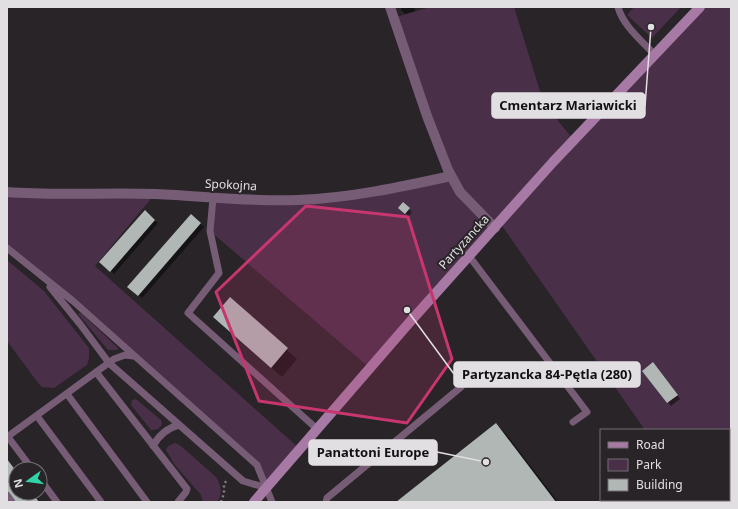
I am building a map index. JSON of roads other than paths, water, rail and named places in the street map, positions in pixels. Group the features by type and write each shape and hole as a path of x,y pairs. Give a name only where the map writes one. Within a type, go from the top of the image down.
{"main road":[{"name":"Partyzancka","path":"254,502 409,323 553,162 700,7"}],"street":[{"path":"390,7 427,116 451,176 460,192 495,228"},
{"name":"Spokojna","path":"7,192 34,194 155,194 236,200 277,200 328,198 380,191 451,176"}],"lane":[{"path":"618,7 620,15 626,24 655,55"},
{"path":"213,198 210,231 219,274 188,313 318,429"},
{"path":"7,248 73,302 257,465 272,502"},
{"path":"469,256 587,412 573,422"},
{"path":"35,271 67,308 109,363 243,481 267,488"},
{"path":"26,461 8,437 119,356 133,356"},
{"path":"326,502 327,498 461,387 469,376 478,368"},
{"path":"96,372 186,489 186,492 178,502"},
{"path":"66,394 147,502"},
{"path":"37,416 101,502"},
{"path":"153,446 157,439 167,430 179,425"},
{"path":"48,490 57,502"},
{"path":"7,495 12,502"}],"place":[{"name":"Cmentarz Mariawicki","path":"651,27"},
{"name":"Partyzancka 84-Pętla (280)","path":"407,310"},
{"name":"Panattoni Europe","path":"486,462"}]}
